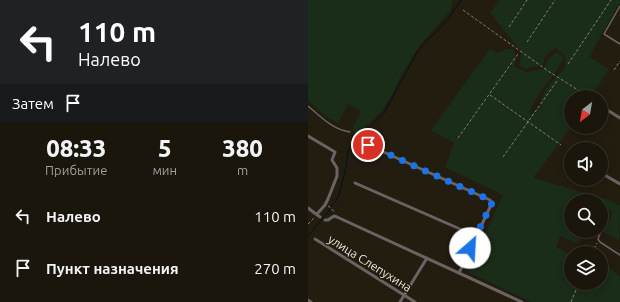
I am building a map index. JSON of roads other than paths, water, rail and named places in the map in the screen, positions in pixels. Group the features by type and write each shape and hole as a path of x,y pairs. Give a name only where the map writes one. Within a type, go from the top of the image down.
{"street":[{"path":"608,110 620,118"},
{"path":"308,136 334,152 332,160 337,168 337,176 328,199 319,215 308,208"},
{"path":"368,145 490,200 492,203 459,273"},
{"path":"608,176 620,184"},
{"path":"355,182 476,236"},
{"path":"325,220 328,220 334,216 522,302"},
{"name":"улица Слепухина","path":"315,239 415,302"},
{"path":"400,302 427,258"}],"lane":[{"path":"620,6 604,34 620,44"},
{"path":"308,106 332,125 344,131 350,132"},
{"path":"598,238 600,242 620,255"}],"waterway":[{"path":"308,236 328,212 339,195 346,167 348,150 352,143 384,113 417,52 448,19 461,0"}]}
